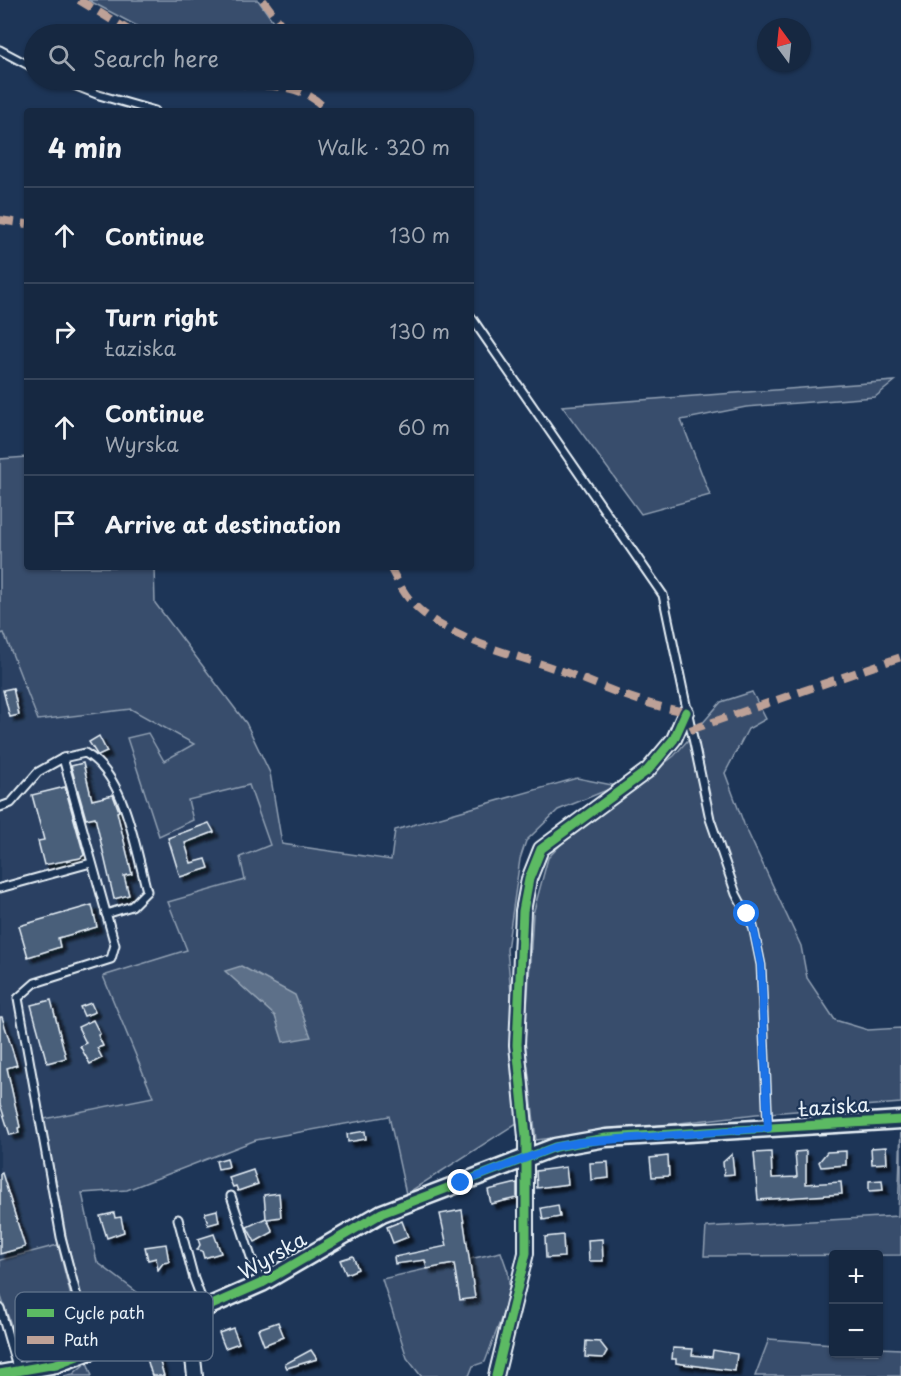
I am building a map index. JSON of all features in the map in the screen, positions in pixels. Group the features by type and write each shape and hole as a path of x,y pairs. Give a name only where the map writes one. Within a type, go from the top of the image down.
{"street":[{"path":"496,1376 526,1253 526,1158 517,1045 523,911 529,879 541,849 648,770 674,739 686,712"},
{"name":"Łaziska","path":"555,1147 606,1138 901,1119"},
{"name":"Wyrska","path":"213,1304 262,1283 382,1213 555,1147"},
{"name":"Wyrska","path":"0,1374 22,1374 63,1361"},
{"path":"193,1361 195,1376"}],"lane":[{"path":"0,50 24,63"},
{"path":"86,90 144,108"},
{"path":"474,321 663,595 710,819 736,894 753,926 758,946 761,965 768,1128"},
{"path":"0,807 11,803 38,772 63,758 85,753 96,759 119,791 147,891 132,906 106,914"},
{"path":"63,758 115,945 111,959 35,983 18,999 61,1237 76,1292"},
{"path":"0,888 91,862"},
{"path":"231,1196 262,1283"},
{"path":"178,1219 199,1292"},
{"path":"0,1308 15,1353"}],"shaded area":[{"path":"88,0 258,0 275,24 133,24"},
{"path":"895,381 875,397 746,407 681,420 710,495 641,514 562,406"},
{"path":"24,457 24,570 154,570 155,603 246,723 270,773 282,844 391,860 395,830 577,778 617,786 558,810 526,841 520,859 507,950 523,1119 406,1194 389,1116 256,1140 127,1190 82,1193 97,1262 137,1292 80,1292 67,1241 44,1119 153,1097 103,976 187,950 168,902 245,880 240,857 270,845 249,785 188,800 193,820 159,836 127,738 148,733 164,761 194,744 131,709 38,720 4,633 0,634 0,459"},
{"path":"4,633 38,720 130,709 195,744 163,761 127,738 188,800 249,785 270,845 245,879 168,902 188,950 153,1097 45,1119 58,1245 0,1260 0,634"},
{"path":"752,692 766,719 748,729 725,773 744,824 801,946 807,978 835,1020 868,1030 901,1028 901,1103 756,1114 536,1140 525,1041 533,914 548,858 564,841 674,756 721,702"},
{"path":"241,966 295,995 311,1037 283,1042 275,1016 225,971"},
{"path":"901,1126 901,1255 883,1255 883,1250 829,1250 829,1255 704,1256 706,1227 898,1216"},
{"path":"58,1245 70,1292 15,1292 15,1336 0,1294 0,1260"},
{"path":"501,1252 508,1272 510,1295 485,1362 473,1366 469,1376 421,1376 407,1358 382,1279"},
{"path":"769,1339 829,1344 829,1358 883,1358 883,1348 901,1349 901,1376 755,1376"},
{"path":"87,1362 92,1376 64,1376 73,1374"}],"building":[{"path":"13,688 19,715 10,717 3,690"},
{"path":"99,736 107,752 98,756 89,742"},
{"path":"83,763 92,800 113,795 119,811 117,812 132,874 124,876 129,895 114,899 95,817 86,819 71,766"},
{"path":"65,787 84,855 80,858 44,865 38,841 44,840 32,795"},
{"path":"209,823 214,832 185,843 191,863 206,859 209,868 180,877 168,838"},
{"path":"92,905 97,927 58,938 60,947 28,957 19,926"},
{"path":"51,1000 66,1058 47,1063 31,1005"},
{"path":"91,1003 95,1012 84,1016 80,1007"},
{"path":"0,1017 2,1017 17,1065 7,1068 20,1127 18,1128 19,1133 10,1135 0,1104"},
{"path":"93,1020 103,1046 97,1048 102,1058 90,1064 80,1046 86,1043 78,1027"},
{"path":"365,1131 366,1139 348,1142 347,1134"},
{"path":"886,1147 887,1163 872,1164 871,1148"},
{"path":"806,1151 806,1184 841,1182 842,1194 758,1200 754,1153 771,1152 772,1178 797,1177 795,1152"},
{"path":"846,1151 846,1165 821,1167 819,1162 827,1152"},
{"path":"732,1154 734,1174 724,1175 723,1162"},
{"path":"668,1156 669,1176 652,1177 650,1158"},
{"path":"227,1158 229,1167 218,1169 216,1161"},
{"path":"608,1162 609,1178 591,1180 590,1163"},
{"path":"566,1167 568,1184 537,1188 536,1171"},
{"path":"253,1170 258,1184 238,1191 236,1186 233,1187 229,1178"},
{"path":"2,1173 25,1247 0,1254 0,1174"},
{"path":"882,1180 883,1190 869,1191 869,1181"},
{"path":"517,1183 517,1198 491,1204 488,1190"},
{"path":"279,1193 281,1217 267,1219 273,1232 255,1242 247,1227 266,1218 264,1195"},
{"path":"558,1205 560,1217 543,1220 541,1208"},
{"path":"217,1210 219,1222 208,1225 205,1213"},
{"path":"462,1210 475,1298 460,1300 454,1264 427,1269 425,1260 395,1264 394,1257 447,1246 440,1214"},
{"path":"114,1213 115,1218 121,1217 124,1232 107,1238 100,1216"},
{"path":"402,1221 408,1237 393,1243 387,1227"},
{"path":"214,1234 221,1253 204,1258 202,1251 197,1250 200,1245 198,1239"},
{"path":"563,1235 564,1257 546,1258 545,1237"},
{"path":"602,1239 603,1261 589,1261 588,1240"},
{"path":"166,1244 169,1262 163,1263 158,1270 156,1258 148,1260 145,1247"},
{"path":"353,1256 358,1269 346,1274 340,1260"},
{"path":"278,1322 284,1337 264,1345 258,1329"},
{"path":"233,1328 239,1343 225,1348 219,1333"},
{"path":"586,1341 600,1342 607,1351 603,1358 585,1357"},
{"path":"673,1348 693,1349 692,1355 712,1357 713,1350 737,1354 735,1371 676,1363 676,1359 672,1359"},
{"path":"311,1350 317,1359 287,1368 285,1364"},
{"path":"148,1361 160,1361 164,1376 152,1376"}],"marked path":[{"path":"79,0 119,24"},
{"path":"263,0 281,24"},
{"path":"293,90 315,100 324,108"},
{"path":"0,220 24,224"},
{"path":"392,570 403,591 416,607 437,623 472,641 640,700 686,712"},
{"path":"690,730 901,657"}],"cycle path":[{"path":"496,1376 526,1253 526,1137 517,1045 523,911 529,879 541,849 648,770 674,739 686,712"},
{"path":"213,1304 262,1283 382,1213 555,1147 606,1138 901,1120"},
{"path":"0,1374 64,1361"}],"route":[{"path":"461,1183 555,1147 580,1142 606,1138 768,1128 761,965 753,926 747,914"}]}
